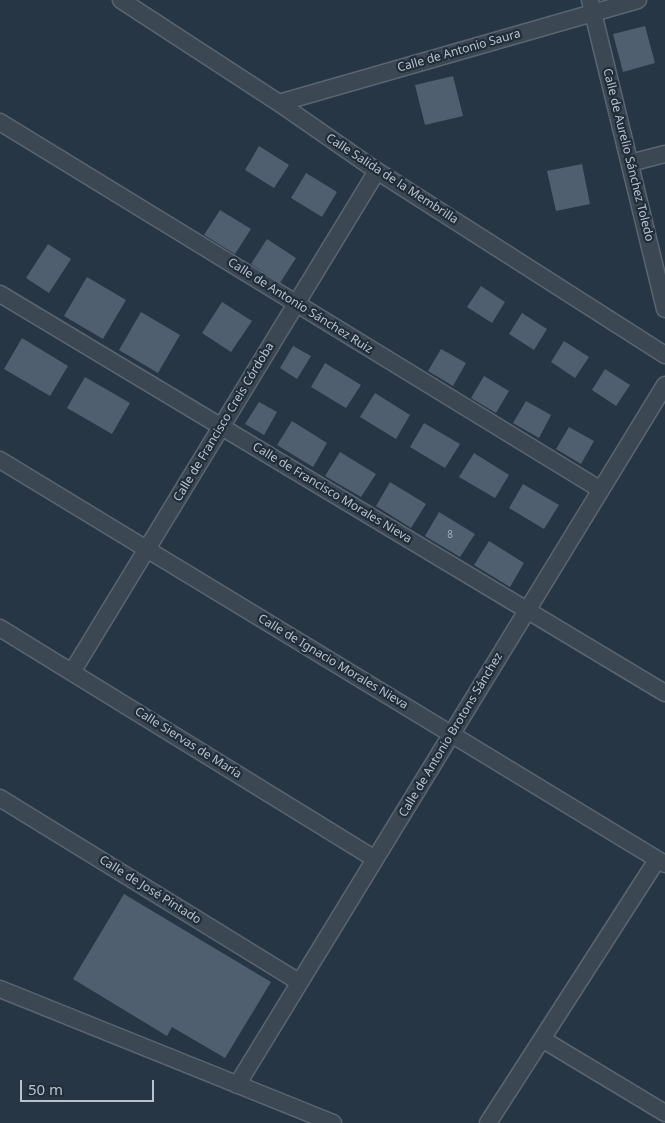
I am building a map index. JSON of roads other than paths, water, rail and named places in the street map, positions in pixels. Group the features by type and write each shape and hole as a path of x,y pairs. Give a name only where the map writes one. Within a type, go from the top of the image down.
{"street":[{"name":"Calle Salida de la Membrilla","path":"120,0 279,103 376,171 665,355"},
{"name":"Calle de Antonio Saura","path":"279,103 591,6 638,0"},
{"name":"Calle de Aurelio Sánchez Toledo","path":"591,6 665,309"},
{"name":"Calle de Antonio Sánchez Ruiz","path":"0,122 601,490"},
{"path":"630,163 665,154"},
{"name":"Calle de Francisco Creis Córdoba","path":"72,672 376,171"},
{"name":"Calle de Francisco Morales Nieva","path":"0,294 665,692"},
{"name":"Calle de Antonio Brotons Sánchez","path":"237,1085 665,385"},
{"name":"Calle de Ignacio Morales Nieva","path":"0,460 661,862"},
{"name":"Calle Siervas de María","path":"0,628 375,858"},
{"name":"Calle de José Pintado","path":"0,798 299,982"},
{"path":"488,1123 661,862"},
{"path":"0,989 333,1123"},
{"path":"542,1039 665,1113"}]}
